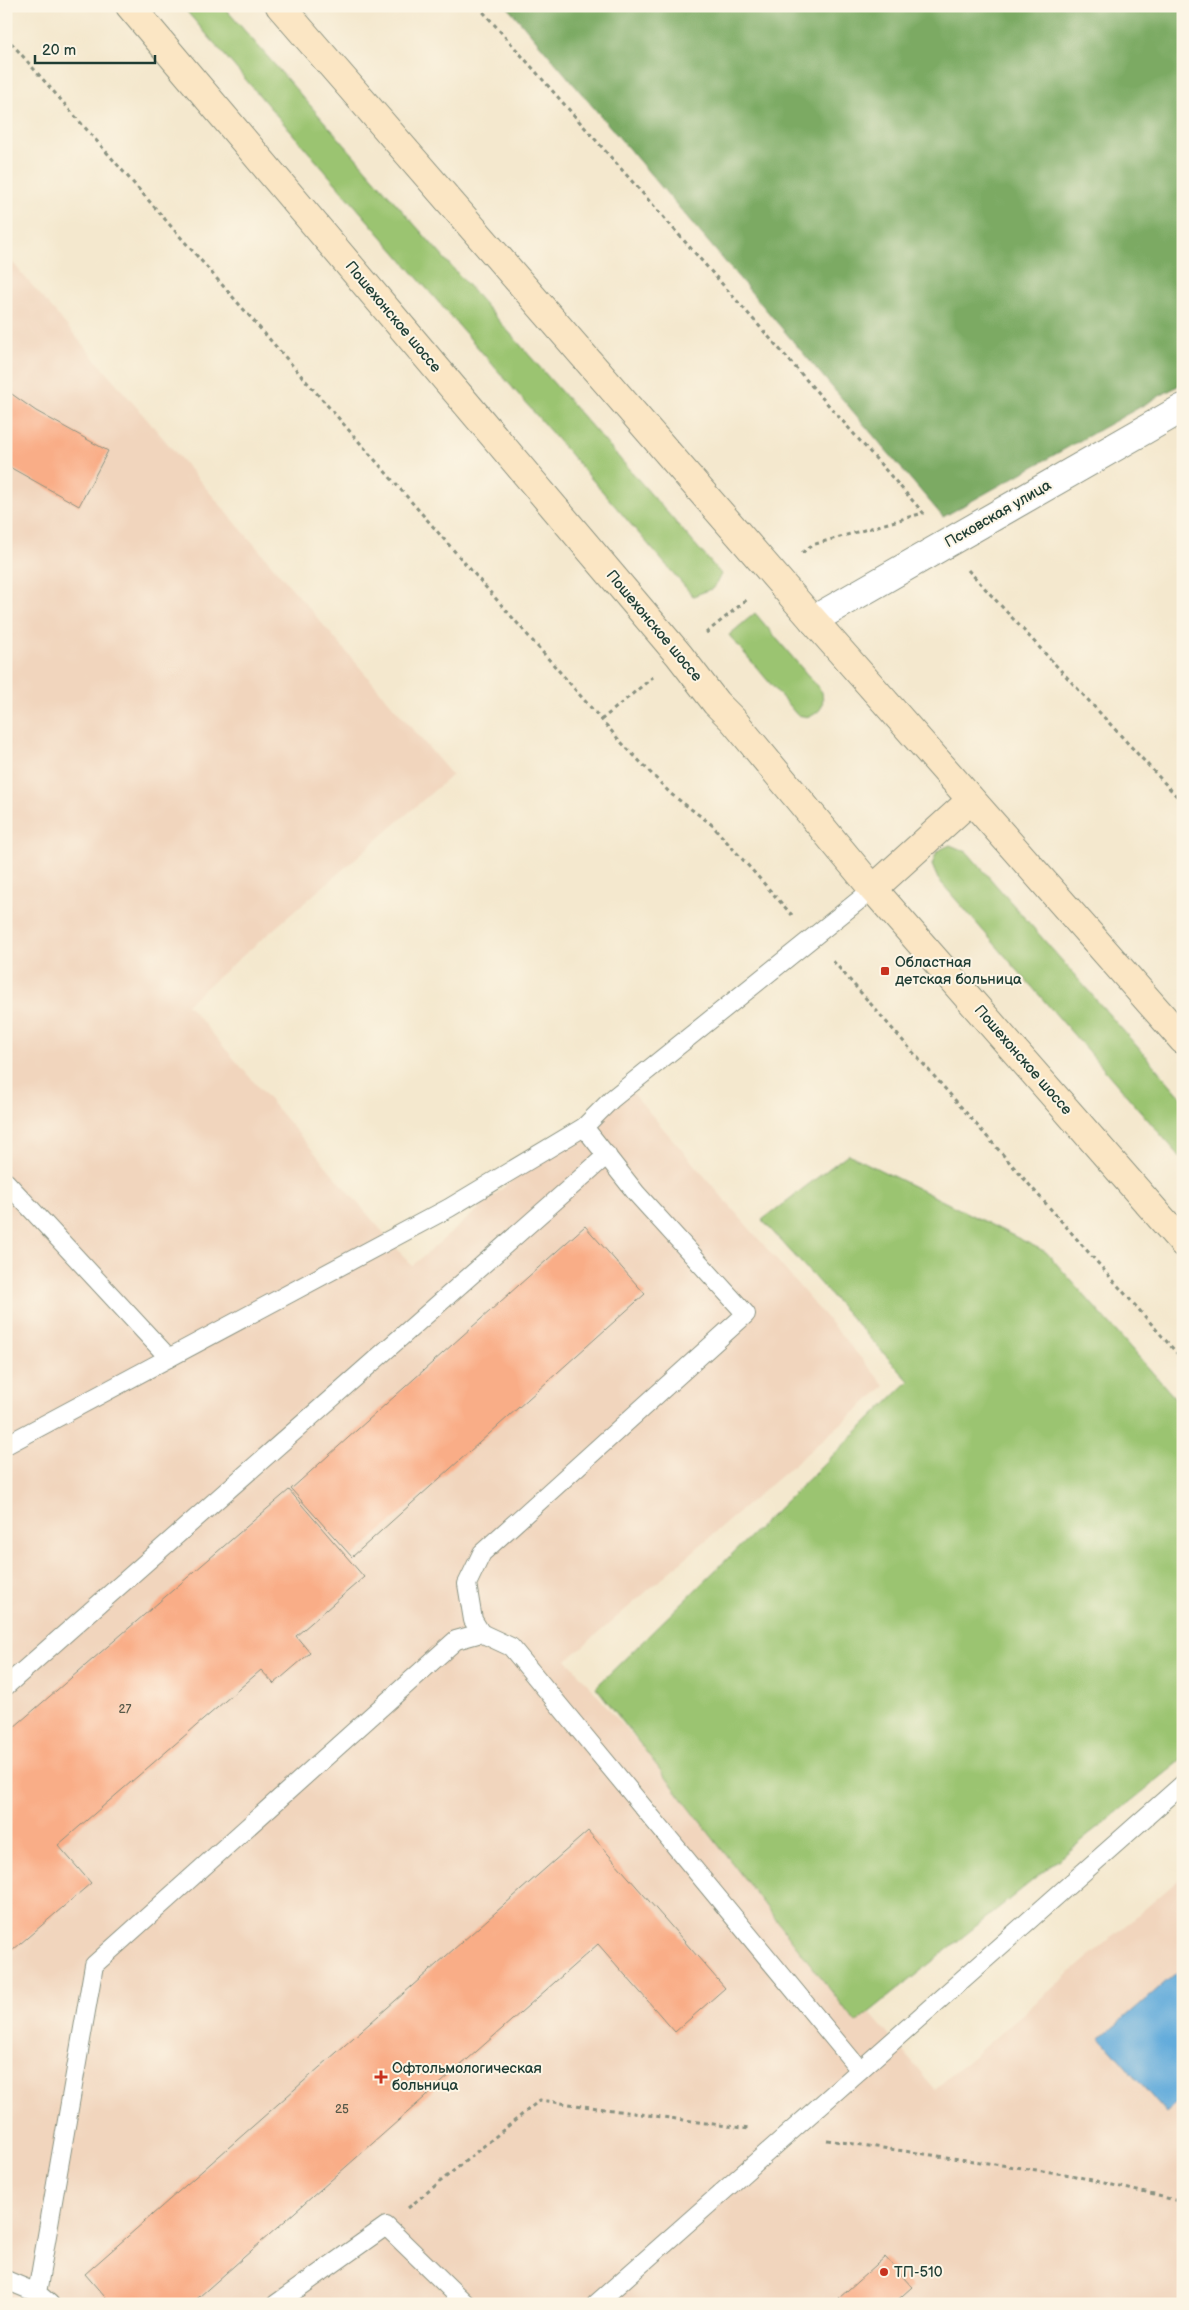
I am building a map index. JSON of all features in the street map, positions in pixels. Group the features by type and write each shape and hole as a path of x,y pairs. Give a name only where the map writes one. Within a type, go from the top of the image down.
{"main road":[{"name":"Пошехонское шоссе","path":"130,6 679,655 716,703 733,720 873,889 1183,1242"},
{"path":"280,6 813,620 1183,1040"},
{"path":"873,889 971,800"}],"street":[{"name":"Псковская улица","path":"813,620 1183,408"}],"lane":[{"path":"6,1445 449,1208 584,1127 612,1099 873,889"},
{"path":"584,1127 636,1192 746,1314 482,1553 467,1584 473,1620 481,1633 511,1647 860,2070"},
{"path":"6,1686 606,1155"},
{"path":"6,1182 169,1358"},
{"path":"6,2280 43,2298 94,1966 456,1640 481,1633"},
{"path":"596,2304 1183,1784"},
{"path":"276,2304 386,2226 466,2304"}],"path":[{"path":"478,6 923,513 945,544 1183,803"},
{"path":"6,37 620,741 671,794 711,824 1183,1360"}],"shaded area":[{"path":"6,255 452,775 187,1004 412,1266 625,1084 885,1386 567,1660 935,2089 1183,1876 1183,2304 6,2304"}],"green space":[{"path":"182,6 223,6 721,574 714,588 693,596"},
{"path":"507,6 1183,6 1183,383 943,517"},
{"path":"755,613 822,692 823,701 821,708 813,715 809,717 797,715 729,635"},
{"path":"950,845 967,852 1183,1099 1183,1160 938,879 932,865 937,851"},
{"path":"848,1154 1046,1252 1183,1407 1183,1759 856,2023 596,1687 909,1381 762,1220"}],"water":[{"path":"1183,1967 1183,2098 1166,2113 1101,2038"}],"building":[{"path":"6,390 36,411 108,451 79,506 6,465"},
{"path":"585,1226 645,1294 352,1557 291,1489"},
{"path":"289,1490 364,1577 296,1636 310,1653 274,1684 261,1670 58,1845 91,1883 6,1956 6,1734"},
{"path":"588,1831 725,1988 675,2032 598,1944 191,2304 111,2304 85,2274"},
{"name":"ТП-510","path":"885,2257 912,2287 893,2304 843,2304 839,2298"}],"place":[{"name":"Областная детская больница","path":"885,971"},
{"name":"Офтольмологическая больница","path":"381,2077"},
{"name":"ТП-510","path":"884,2272"}]}
